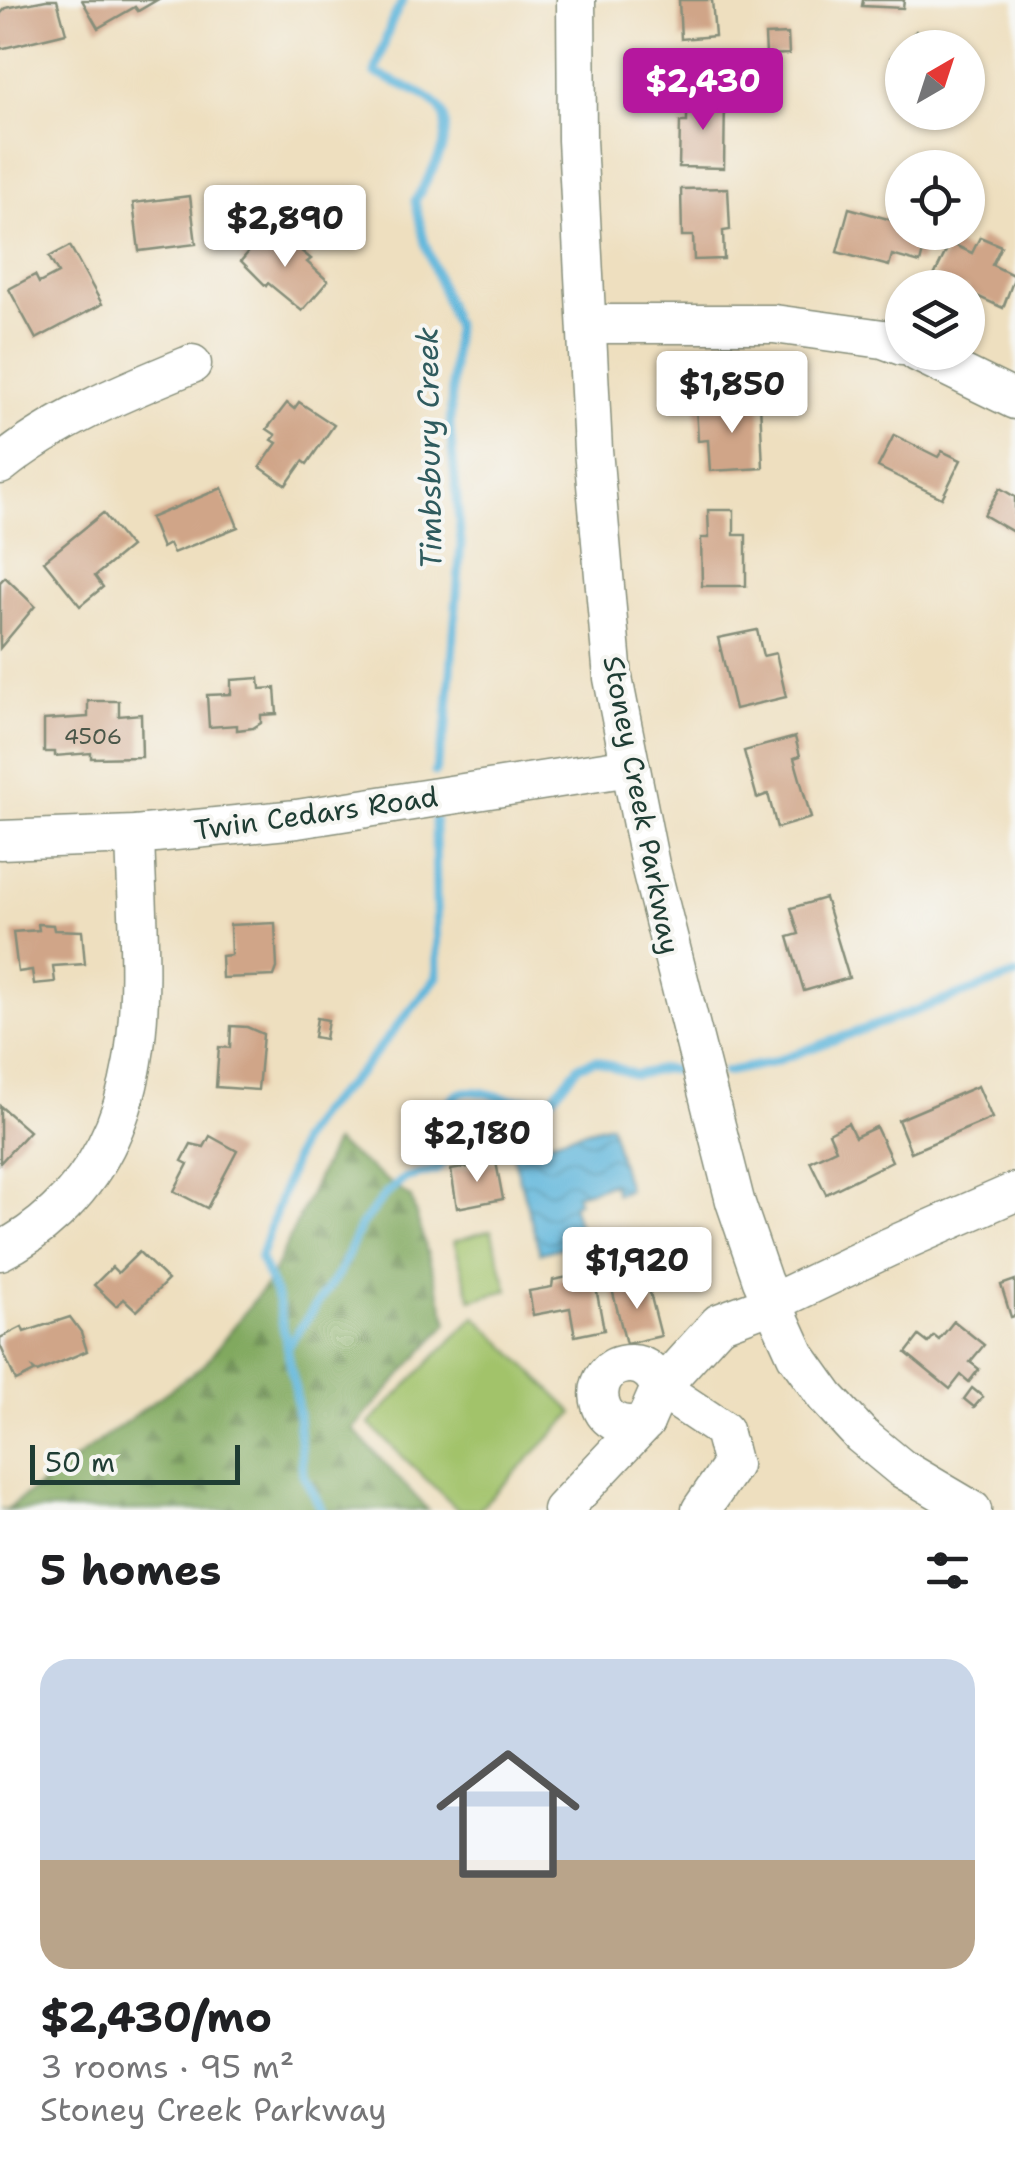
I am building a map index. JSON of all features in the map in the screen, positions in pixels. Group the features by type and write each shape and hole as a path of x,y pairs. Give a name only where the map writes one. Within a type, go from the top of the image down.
{"street":[{"name":"Stoney Creek Parkway","path":"576,0 578,140 593,450 613,678 668,942 735,1202 772,1303 796,1355 826,1397 901,1468 972,1510"},
{"path":"587,324 774,324 885,340"},
{"path":"0,464 51,430 120,393 192,364"},
{"path":"954,370 1015,400"},
{"name":"Twin Cedars Road","path":"0,840 135,835 297,819 630,767"},
{"path":"0,1251 39,1228 74,1195 103,1156 121,1116 134,1071 138,1026 135,835"},
{"path":"562,1510 719,1323 772,1303 1015,1192"},
{"path":"652,1405 724,1430 732,1465 701,1510"}],"green space":[{"path":"334,1142 411,1198 448,1323 353,1429 428,1510 0,1510 7,1509 205,1364 271,1278"},
{"path":"491,1230 508,1290 471,1300 454,1241"},
{"path":"475,1316 574,1413 478,1510 458,1510 369,1424"}],"water":[{"path":"610,1124 628,1190 616,1194 613,1184 576,1194 578,1202 572,1204 583,1242 540,1253 512,1151"}],"building":[{"path":"57,0 66,33 0,49 0,14 6,8"},
{"path":"82,0 157,0 138,11 135,7 98,28"},
{"path":"679,0 712,0 715,36 681,39"},
{"path":"863,0 904,0 903,8 862,6"},
{"path":"788,34 789,54 766,55 765,35"},
{"path":"687,95 725,95 724,168 679,167 680,122 687,122"},
{"path":"728,188 730,230 723,231 724,259 694,260 693,236 682,236 681,189"},
{"path":"190,196 196,244 139,251 133,203"},
{"path":"849,208 885,218 885,250 923,250 920,263 892,255 889,266 837,252"},
{"path":"267,230 290,250 294,245 311,259 307,262 328,281 302,311 268,283 266,286 241,261"},
{"path":"985,239 1001,246 992,265 1015,276 1003,308 985,300 985,270 937,270 947,250 985,250"},
{"path":"70,246 102,304 36,339 9,289 35,275 39,283 58,273 49,257"},
{"path":"299,402 334,425 307,464 303,461 286,485 260,467 277,443 272,440 276,435 267,429 287,403 294,409"},
{"path":"760,403 763,468 710,471 708,440 698,441 696,406"},
{"path":"894,435 938,457 942,451 961,460 942,498 878,467"},
{"path":"222,488 238,527 173,553 169,544 162,548 150,518"},
{"path":"1000,488 1015,497 1015,533 984,515"},
{"path":"708,510 734,510 734,535 746,535 746,586 702,586 701,538 709,538"},
{"path":"103,513 130,547 95,576 103,587 80,606 44,561"},
{"path":"5,577 35,606 0,648 0,582"},
{"path":"757,630 763,656 776,653 786,697 735,709 718,638"},
{"path":"259,678 260,689 275,688 277,714 261,715 261,723 253,728 209,727 207,695 231,694 231,680"},
{"path":"88,701 119,701 119,716 141,714 142,757 91,758 91,753 55,756 55,752 44,752 44,720 88,717"},
{"path":"795,737 800,756 794,758 811,818 777,828 768,794 757,798 744,751"},
{"path":"825,898 849,978 804,991 788,937 799,934 791,908"},
{"path":"275,923 274,976 222,978 221,956 231,955 230,925"},
{"path":"38,924 53,925 54,930 82,931 85,964 53,966 55,982 34,984 32,970 18,972 13,932 39,930"},
{"path":"317,1018 328,1020 325,1039 314,1037"},
{"path":"231,1026 263,1034 258,1090 216,1087 219,1047 230,1048"},
{"path":"978,1086 992,1118 911,1152 898,1120"},
{"path":"0,1106 29,1131 0,1163"},
{"path":"848,1123 855,1137 876,1127 892,1161 826,1194 810,1161 836,1149 829,1133"},
{"path":"210,1136 237,1151 207,1208 174,1191 188,1164 182,1161 191,1144 204,1147"},
{"path":"496,1162 503,1199 457,1208 451,1170"},
{"path":"139,1252 168,1280 137,1311 124,1299 116,1306 94,1285 112,1267 118,1273"},
{"path":"593,1272 604,1330 575,1336 570,1308 533,1315 529,1291 552,1287 553,1280"},
{"path":"1015,1280 1015,1316 1011,1317 1001,1285"},
{"path":"647,1281 661,1336 626,1344 612,1289"},
{"path":"70,1317 81,1332 87,1351 37,1372 33,1369 34,1372 16,1381 0,1338 22,1327 24,1332"},
{"path":"954,1321 984,1345 970,1362 979,1369 969,1382 961,1375 950,1389 906,1353 919,1336 928,1343 934,1336 939,1340"},
{"path":"972,1388 983,1397 974,1407 964,1399"}],"waterway":[{"name":"Timbsbury Creek","path":"403,0 375,73 432,101 445,123 441,151 415,201 425,243 455,325 450,427 461,543 447,723 435,772"},
{"name":"Timbsbury Creek","path":"322,1510 303,1474 296,1394 278,1300 260,1258 300,1141 317,1115 361,1071 437,977 435,820"},
{"path":"725,1072 770,1063 1015,975"},
{"path":"287,1347 340,1271 361,1225 385,1195 405,1178 436,1170 463,1141 441,1118 446,1106 460,1093 478,1092 514,1100 551,1099 579,1066 596,1060 635,1075 677,1070"}]}
